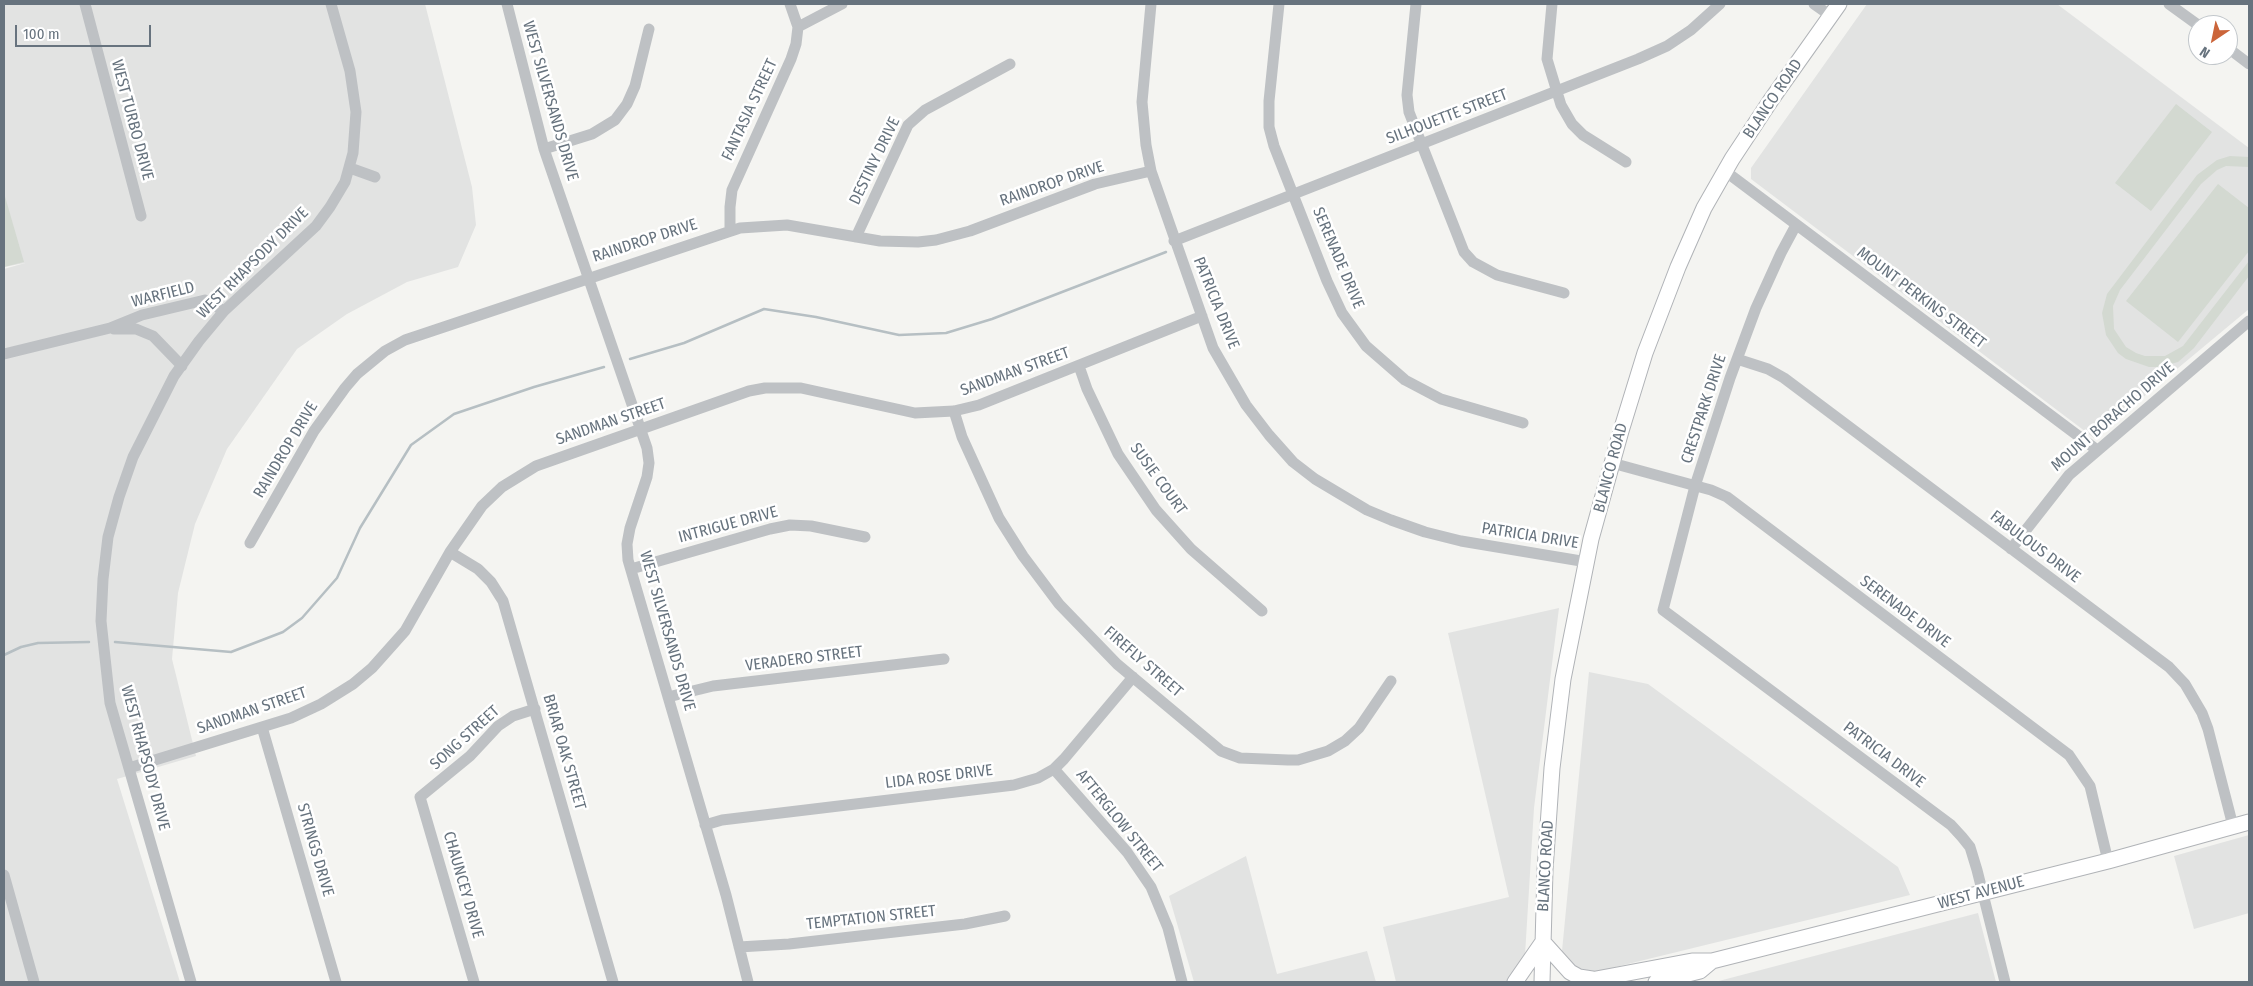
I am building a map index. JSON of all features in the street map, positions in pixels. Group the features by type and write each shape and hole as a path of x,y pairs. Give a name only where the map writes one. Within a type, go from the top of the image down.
{"main road":[{"name":"BLANCO ROAD","path":"1542,982 1544,882 1557,721 1571,633 1612,463 1645,353 1678,267 1704,208 1725,171 1771,100 1835,10"},
{"name":"WEST AVENUE","path":"1587,981 1692,961 1712,961 2108,861 2249,822"},
{"path":"1516,982 1543,942 1570,972 1587,981"},
{"name":"WEST AVENUE","path":"1656,982 1700,971 1712,961"}],"street":[{"name":"WEST TURBO DRIVE","path":"84,4 141,216"},
{"name":"WEST RHAPSODY DRIVE","path":"191,982 110,703 101,621 108,537 133,457 156,411 182,366 224,311 316,226 338,195 350,168 355,139 354,91 332,4"},
{"name":"WEST SILVERSANDS DRIVE","path":"507,4 544,149 647,448 649,463 646,483 628,536 628,560 705,825 748,982"},
{"path":"790,4 798,26 842,4"},
{"name":"PATRICIA DRIVE","path":"1151,4 1142,102 1146,145 1151,171 1213,348 1246,405 1268,435 1293,462 1315,479 1367,510 1425,532 1460,541 1587,562"},
{"name":"SERENADE DRIVE","path":"1279,4 1269,101 1269,127 1327,281 1342,313 1366,346 1405,380 1434,396 1523,423"},
{"path":"1416,4 1407,95 1408,112 1464,252 1473,262 1496,275 1564,294"},
{"path":"1552,4 1547,60 1556,92 1572,124 1583,135 1626,162"},
{"name":"SILHOUETTE STREET","path":"1174,240 1556,92 1667,46 1691,30 1720,4"},
{"path":"1814,4 1835,10"},
{"path":"2169,4 2188,18"},
{"name":"FANTASIA STREET","path":"730,231 732,190 791,59 798,26"},
{"path":"544,149 592,134 615,120 635,86 649,29"},
{"path":"2238,56 2249,64"},
{"name":"DESTINY DRIVE","path":"856,237 908,125 925,110 1010,64"},
{"path":"350,168 375,177"},
{"name":"RAINDROP DRIVE","path":"250,543 314,431 357,374 386,351 405,340 452,322 730,231 750,227 787,225 880,241 918,242 953,237 1070,192 1151,171"},
{"name":"MOUNT PERKINS STREET","path":"1725,171 2097,450"},
{"name":"CRESTPARK DRIVE","path":"1663,610 1696,486 1737,359 1773,268 1796,225"},
{"name":"WARFIELD","path":"4,354 110,328 142,315 205,300 224,311"},
{"name":"SANDMAN STREET","path":"129,768 262,727 321,704 353,684 372,668 405,631 450,552 482,506 494,493 519,476 554,459 749,391 777,387 801,388 899,410 932,413 954,411 979,405 1202,316"},
{"name":"MOUNT BORACHO DRIVE","path":"2012,549 2069,475 2249,321"},
{"name":"WARFIELD","path":"110,328 136,329 153,336 182,366"},
{"name":"FABULOUS DRIVE","path":"1737,359 1768,369 1784,378 2169,667 2185,684 2202,713 2208,729 2233,826"},
{"name":"SUSIE COURT","path":"1078,366 1118,454 1156,510 1191,549 1262,611"},
{"name":"FIREFLY STREET","path":"954,411 962,437 999,518 1023,556 1059,604 1099,647 1221,751 1240,758 1288,760 1318,755 1345,741 1359,728 1391,681"},
{"name":"SERENADE DRIVE","path":"1612,463 1711,490 1727,497 2069,755 2090,786 2108,861"},
{"name":"INTRIGUE DRIVE","path":"631,569 790,525 811,526 865,537"},
{"name":"BRIAR OAK STREET","path":"450,552 478,569 498,592 503,602 613,982"},
{"name":"PATRICIA DRIVE","path":"1663,610 1951,826 1970,847 2005,982"},
{"name":"VERADERO STREET","path":"668,697 713,686 944,659"},
{"name":"LIDA ROSE DRIVE","path":"705,825 722,820 1022,784 1038,778 1054,768 1133,677"},
{"name":"SONG STREET","path":"420,798 470,756 498,726 513,716 535,708"},
{"name":"STRINGS DRIVE","path":"262,727 336,982"},
{"name":"AFTERGLOW STREET","path":"1054,768 1127,852 1151,887 1168,928 1182,982"},
{"name":"CHAUNCEY DRIVE","path":"420,798 474,982"},
{"path":"4,875 34,982"},
{"name":"TEMPTATION STREET","path":"739,947 789,944 926,928 1005,916"}],"shaded area":[{"path":"4,4 425,4 472,187 476,225 458,267 407,282 347,314 297,349 227,449 195,524 178,593 172,659 196,756 117,779 180,982 4,982 4,269 25,263 4,267"},
{"path":"1867,4 2057,4 2249,148 2249,309 2094,438 1751,179 1751,168"},
{"path":"2176,104 2212,132 2151,211 2115,183"},
{"path":"2230,156 2249,157 2249,167 2226,166 2217,170 2201,184 2120,290 2113,306 2114,329 2126,347 2136,353 2145,356 2165,356 2183,346 2249,261 2249,276 2194,348 2178,362 2160,367 2149,367 2126,359 2118,353 2106,335 2102,313 2107,294 2197,175 2217,160"},
{"path":"2218,184 2249,208 2249,251 2178,342 2126,301"},
{"path":"4,193 24,262 4,267"},
{"path":"1559,608 1534,808 1525,955 1507,982 1396,982 1383,927 1509,897 1448,633"},
{"path":"1589,672 1648,684 1898,867 1910,895 1595,972 1575,967 1562,951"},
{"path":"2249,835 2249,913 2194,929 2174,856"},
{"path":"1246,856 1277,974 1367,951 1376,982 1194,982 1169,896"},
{"path":"1978,913 1996,982 1715,982"}],"waterway":[{"path":"630,359 684,343 764,309 816,317 899,335 946,333 992,319 1166,252"},
{"path":"115,642 231,652 283,632 302,618 337,578 360,528 411,445 454,414 534,387 604,367"},
{"path":"4,655 21,647 38,643 89,642"}]}
